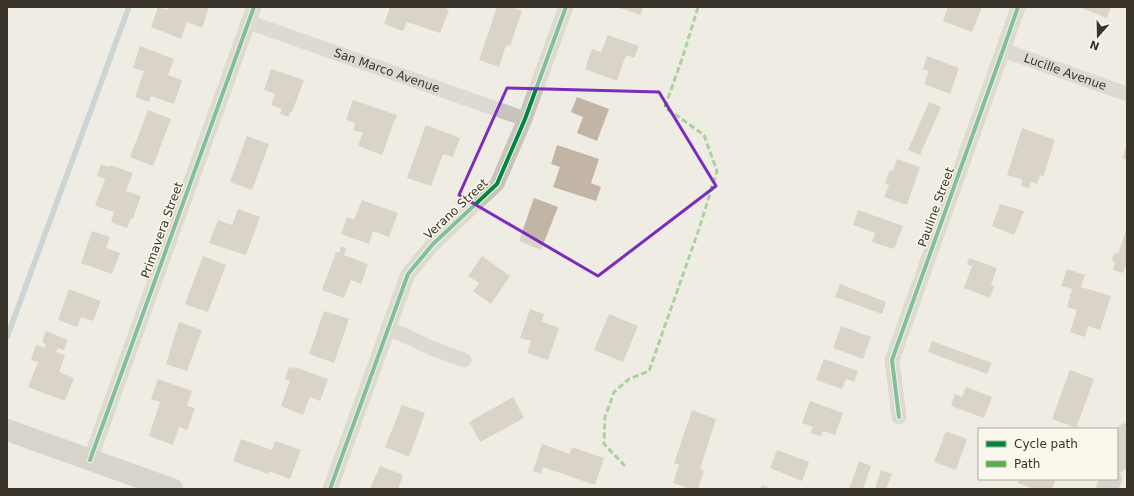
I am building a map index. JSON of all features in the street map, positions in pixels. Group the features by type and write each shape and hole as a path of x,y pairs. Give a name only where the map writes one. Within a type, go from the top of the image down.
{"street":[{"name":"Primavera Street","path":"90,460 254,7"},
{"name":"Verano Street","path":"330,489 408,274 433,244 497,184 525,119 566,7"},
{"name":"Pauline Street","path":"900,417 892,360 1018,7"},
{"name":"San Marco Avenue","path":"248,22 525,119"},
{"name":"Lucille Avenue","path":"1003,50 1127,94"},
{"path":"388,328 434,349 464,360"},
{"path":"7,430 172,489"},
{"path":"1118,459 1127,434"}],"highlighted area":[{"path":"507,88 659,92 716,186 598,276 459,195"}],"building":[{"path":"158,7 167,10 168,7 209,7 202,28 187,22 181,39 151,27"},
{"path":"390,7 442,7 449,10 440,33 407,22 403,31 384,24"},
{"path":"497,7 511,7 522,11 510,46 506,45 499,67 479,60"},
{"path":"617,7 643,7 641,15"},
{"path":"948,7 982,7 972,32 943,21"},
{"path":"1079,7 1111,7 1107,18"},
{"path":"608,35 639,46 634,58 626,55 617,81 585,69 592,49 601,52"},
{"path":"140,46 174,59 168,75 182,80 174,104 151,96 149,102 135,97 144,71 133,68"},
{"path":"927,56 959,68 950,94 924,84 929,71 923,69"},
{"path":"271,69 304,80 289,117 280,114 282,109 271,105 275,94 264,90"},
{"path":"577,97 609,109 597,141 577,133 583,117 571,112"},
{"path":"353,100 397,115 382,155 358,146 363,133 353,130 355,123 346,120"},
{"path":"929,102 941,107 920,155 908,150"},
{"path":"148,110 171,119 153,166 130,157"},
{"path":"426,125 460,138 453,157 443,154 431,186 407,178"},
{"path":"1022,128 1055,140 1043,177 1040,175 1037,184 1031,182 1029,188 1021,186 1023,180 1007,175"},
{"path":"247,136 269,144 252,190 230,182"},
{"path":"557,145 599,159 591,183 601,187 596,201 553,187 560,167 551,164"},
{"path":"1127,145 1127,160 1122,158"},
{"path":"897,159 920,167 907,205 884,197 889,185 885,183 890,170 893,171"},
{"path":"101,164 109,167 110,165 133,173 126,191 141,196 133,219 131,218 127,228 111,222 114,212 95,206 105,179 97,176"},
{"path":"534,198 558,207 541,250 519,241"},
{"path":"362,200 398,213 389,237 373,231 369,244 341,234 347,217 354,220"},
{"path":"1000,204 1024,211 1014,235 992,226"},
{"path":"238,209 260,217 246,255 209,243 218,220 232,225"},
{"path":"858,210 903,226 894,249 872,242 875,233 853,225"},
{"path":"1127,228 1127,262 1123,273 1113,270 1115,262 1112,260 1114,253 1118,254"},
{"path":"92,231 110,237 106,248 120,253 112,274 81,263"},
{"path":"341,246 346,248 344,255 368,264 361,284 351,280 344,298 322,290 336,252 339,253"},
{"path":"203,256 226,265 208,312 185,304"},
{"path":"482,256 510,276 491,304 473,291 479,283 468,276"},
{"path":"969,258 997,268 991,285 994,286 990,298 964,288 972,266 967,264"},
{"path":"1067,269 1085,275 1081,287 1111,296 1100,330 1088,326 1085,337 1070,332 1077,310 1067,307 1072,289 1061,286"},
{"path":"840,284 886,302 882,314 835,297"},
{"path":"69,289 101,301 93,321 81,317 77,327 58,320"},
{"path":"530,309 544,314 542,322 559,328 548,360 527,353 531,341 520,338"},
{"path":"324,311 349,319 334,363 309,354"},
{"path":"609,314 638,326 623,362 594,350"},
{"path":"179,322 202,330 187,371 166,364"},
{"path":"841,326 871,337 863,359 833,348"},
{"path":"46,331 68,340 64,350 58,348 56,352 65,355 59,372 74,378 65,401 28,387 38,362 31,360 36,345 44,348 46,344 42,342"},
{"path":"932,341 992,363 987,374 928,352"},
{"path":"824,359 858,371 854,382 846,379 842,389 816,380"},
{"path":"289,367 294,369 295,367 328,379 320,401 310,397 303,415 281,406 290,381 285,379"},
{"path":"1070,370 1094,379 1076,428 1052,419"},
{"path":"158,379 192,391 187,406 195,408 187,430 179,427 173,445 149,436 160,402 151,399"},
{"path":"966,387 992,397 984,418 951,406 955,394 962,397"},
{"path":"513,397 524,418 480,442 469,422"},
{"path":"810,401 843,413 835,435 823,431 821,436 810,433 813,427 802,423"},
{"path":"402,405 425,413 409,457 385,447"},
{"path":"692,410 716,419 700,469 704,471 698,489 690,489 673,483 679,465 674,463"},
{"path":"946,431 967,439 956,470 934,462"},
{"path":"241,439 272,450 275,441 301,450 290,479 269,471 268,474 233,461"},
{"path":"542,444 570,454 572,447 604,458 595,485 543,467 541,474 533,471"},
{"path":"777,450 809,462 802,481 770,468"},
{"path":"859,461 871,466 863,489 849,489"},
{"path":"380,466 403,475 398,489 370,489"},
{"path":"881,470 892,474 886,489 875,489"},
{"path":"1019,480 1056,480 1052,489 1033,489 1018,483"},
{"path":"762,485 773,489 760,489"}],"waterway":[{"path":"7,337 129,7"}],"marked path":[{"path":"625,466 604,444 605,417 614,392 629,379 649,371 699,229 717,171 704,135 665,107 698,7"}],"cycle path":[{"path":"90,460 254,7"},
{"path":"330,489 408,274 433,244 497,184 525,119 566,7"},
{"path":"899,417 892,360 1018,7"}]}
